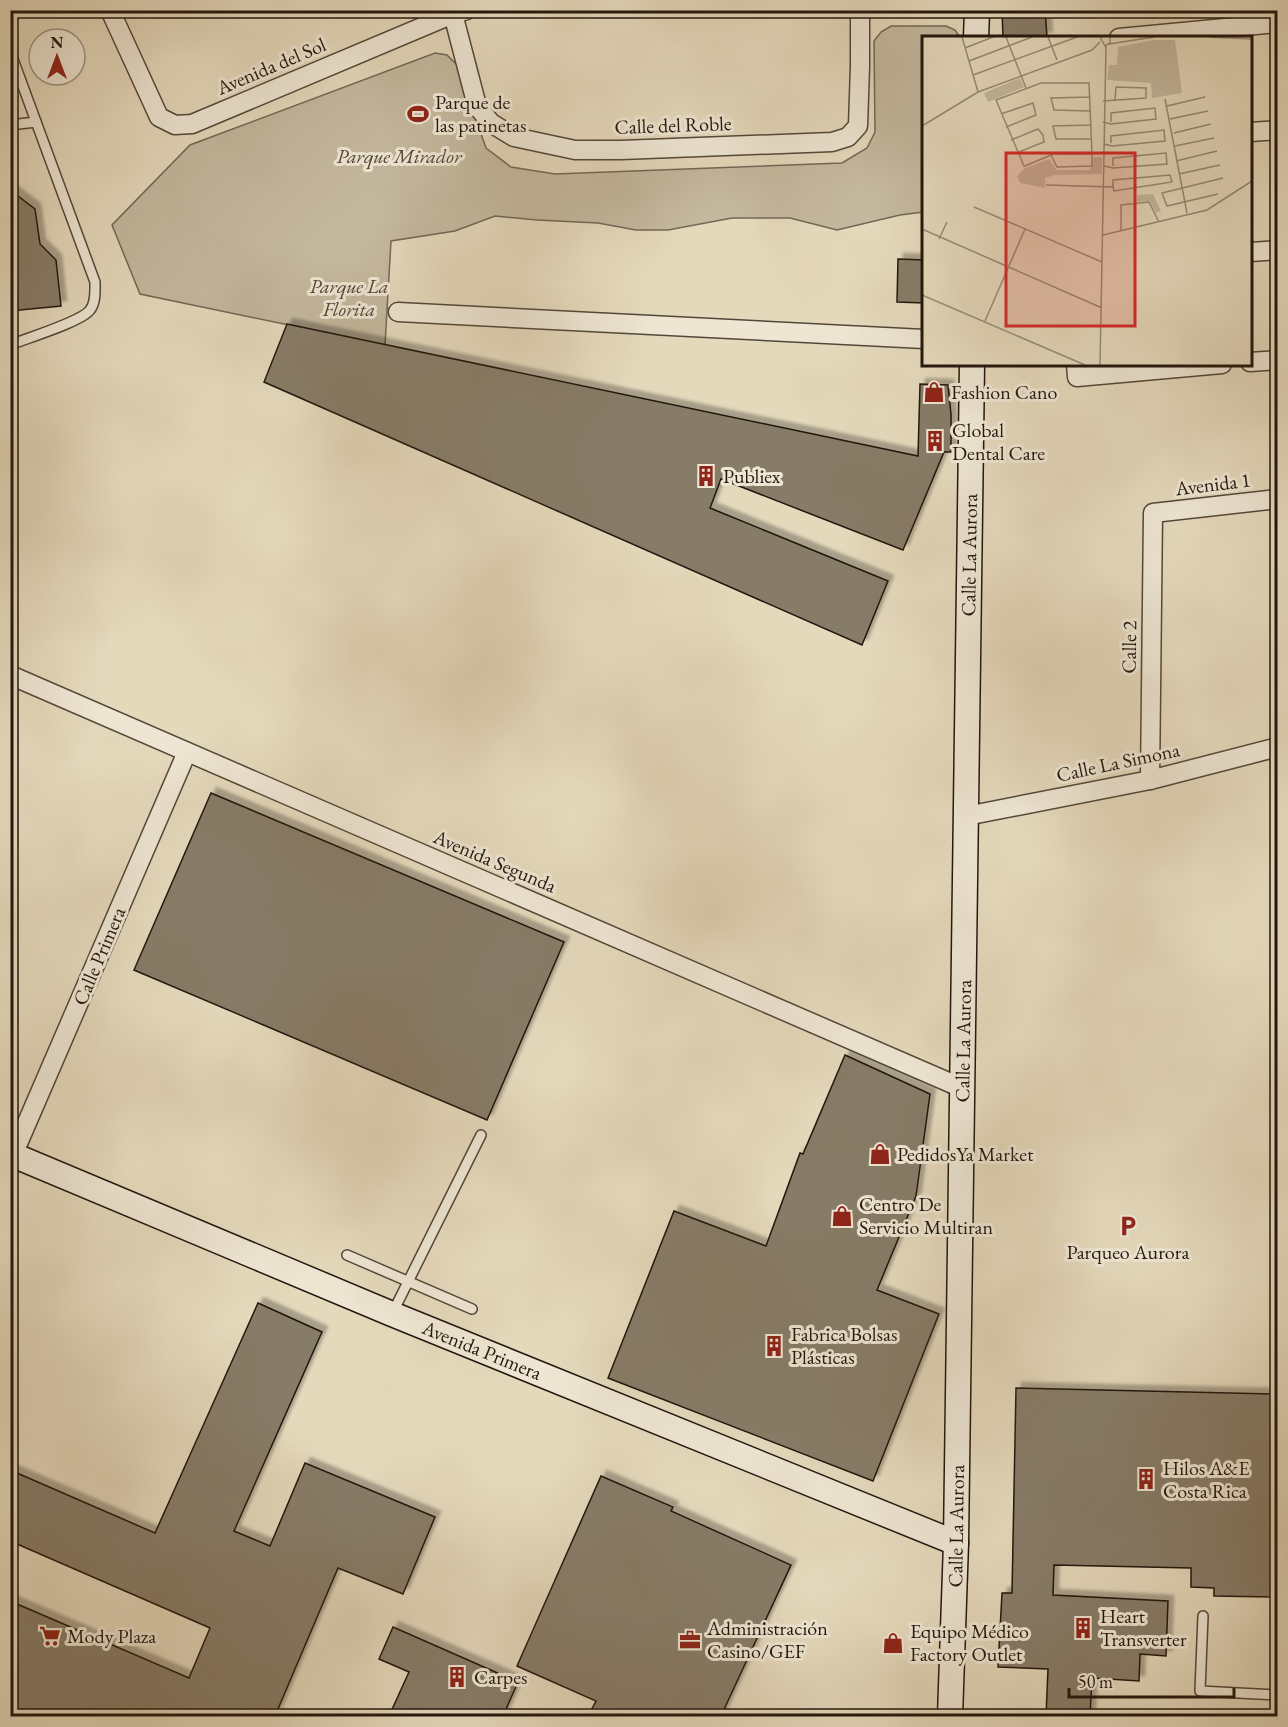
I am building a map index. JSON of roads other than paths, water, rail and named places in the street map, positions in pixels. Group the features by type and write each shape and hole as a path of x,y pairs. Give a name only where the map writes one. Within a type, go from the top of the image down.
{"street":[{"name":"Avenida del Sol","path":"110,10 159,117 175,125 192,124 460,12"},
{"name":"Calle del Roble","path":"460,12 477,106 491,123 514,137 544,145 575,150 621,150 832,142 848,137 858,126 861,66 860,10"},
{"path":"976,10 976,36"},
{"path":"1140,36 1278,23"},
{"path":"1252,132 1278,129"},
{"path":"1252,252 1278,249"},
{"path":"398,312 922,339"},
{"path":"1252,362 1278,360"},
{"name":"Calle La Aurora","path":"950,1716 956,1543 972,366"},
{"path":"1076,366 1077,377 1200,366"},
{"name":"Avenida 1","path":"1153,513 1278,499"},
{"name":"Calle 2","path":"1150,780 1153,513"},
{"name":"Avenida Segunda","path":"10,675 962,1088"},
{"name":"Calle La Simona","path":"966,816 1150,780 1278,747"},
{"name":"Calle Primera","path":"11,1156 187,752"},
{"name":"Avenida Primera","path":"11,1156 392,1314 956,1543"}],"lane":[{"path":"10,51 95,282 91,310 78,319 10,345"},
{"path":"10,125 36,122"},
{"path":"392,1314 481,1135"},
{"path":"347,1254 472,1309"},
{"path":"1203,1616 1200,1691 1278,1695"}],"place":[{"name":"Parque de las patinetas","path":"418,114"},
{"name":"Fashion Cano","path":"934,392"},
{"name":"Global Dental Care","path":"935,441"},
{"name":"Publiex","path":"706,476"},
{"name":"PedidosYa Market","path":"880,1154"},
{"name":"Centro De Servicio Multiran","path":"842,1216"},
{"name":"Parqueo Aurora","path":"1128,1226"},
{"name":"Fabrica Bolsas Plásticas","path":"774,1346"},
{"name":"Hilos A&E Costa Rica","path":"1146,1479"},
{"name":"Heart Transverter","path":"1083,1628"},
{"name":"Mody Plaza","path":"50,1636"},
{"name":"Administración Casino/GEF","path":"690,1640"},
{"name":"Equipo Médico Factory Outlet","path":"893,1643"},
{"name":"Carpes","path":"457,1677"}],"park label":[{"name":"Parque Mirador","path":"399,156"},
{"name":"Parque La Florita","path":"349,298"}]}
